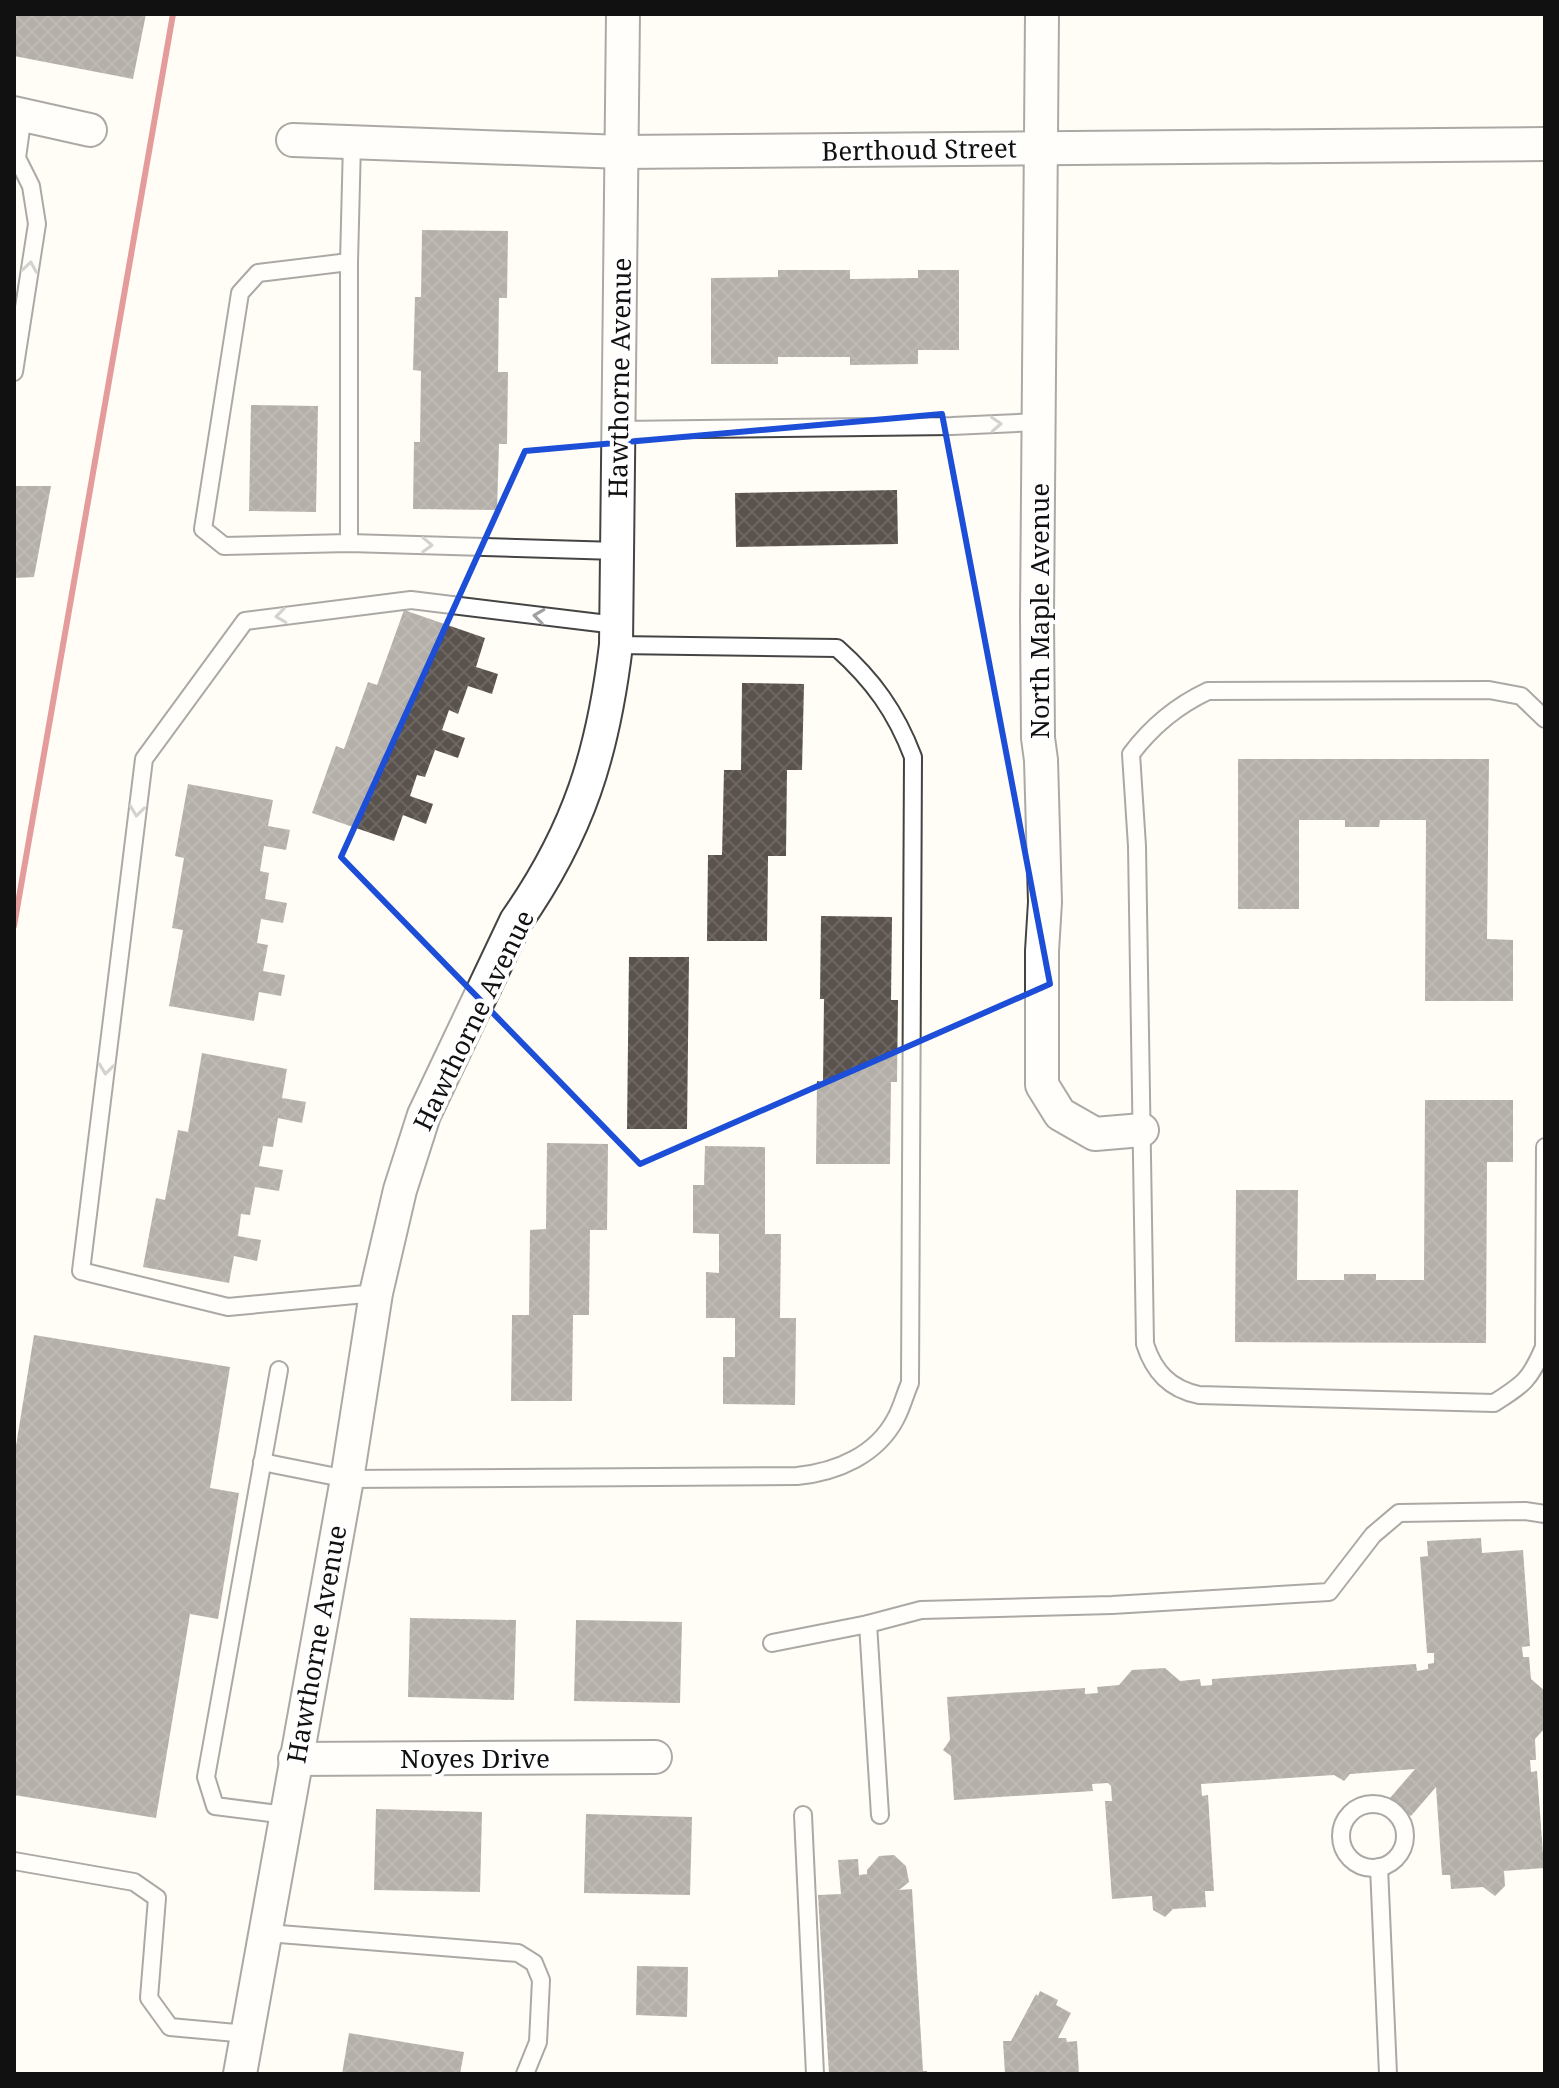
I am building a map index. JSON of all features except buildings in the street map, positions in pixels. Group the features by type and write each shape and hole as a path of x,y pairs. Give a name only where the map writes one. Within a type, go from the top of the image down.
{"street":[{"name":"Hawthorne Avenue","path":"245,2071 247,2034 347,1479 376,1293 400,1190 424,1115 516,921 536,893 567,837 593,770 608,709 616,635 623,14"},
{"name":"North Maple Avenue","path":"1042,14 1038,738 1045,902 1042,1085 1060,1114 1095,1134 1142,1130"},
{"path":"18,114 90,130"},
{"name":"Berthoud Street","path":"293,140 622,152 1545,144"},
{"name":"Noyes Drive","path":"295,1759 655,1757"}],"lane":[{"path":"14,372 37,224 31,186 16,160 18,114"},
{"path":"349,543 352,143"},
{"path":"349,262 258,273 240,293 203,529 224,546 349,543 617,551"},
{"path":"619,430 1039,422"},
{"path":"262,1462 347,1479 797,1476 822,1474 861,1456 873,1447 896,1419 910,1383 913,757 902,729 881,692 864,671 837,648 616,635 411,600 245,621 144,759 81,1271 228,1307 376,1293"},
{"path":"1545,719 1521,696 1489,690 1208,691 1182,705 1147,733 1131,754 1137,846 1145,1344 1150,1360 1161,1377 1182,1391 1199,1395 1494,1403 1523,1384 1533,1372 1544,1347 1545,1147"},
{"path":"279,1370 206,1777 215,1806 286,1815"},
{"path":"772,1643 921,1610 1112,1605 1329,1592 1373,1535 1399,1513 1525,1511 1545,1514"},
{"path":"868,1624 880,1815"},
{"path":"803,1815 815,2074"},
{"path":"14,1861 134,1882 157,1898 149,1998 170,2027 247,2034"},
{"path":"1379,1867 1388,2074"},
{"path":"267,1933 518,1953 534,1963 541,1980 538,2042 525,2074"}],"highlighted area":[{"path":"942,414 1050,984 640,1164 341,857 525,451"}],"railway":[{"path":"14,926 173,14"}]}
